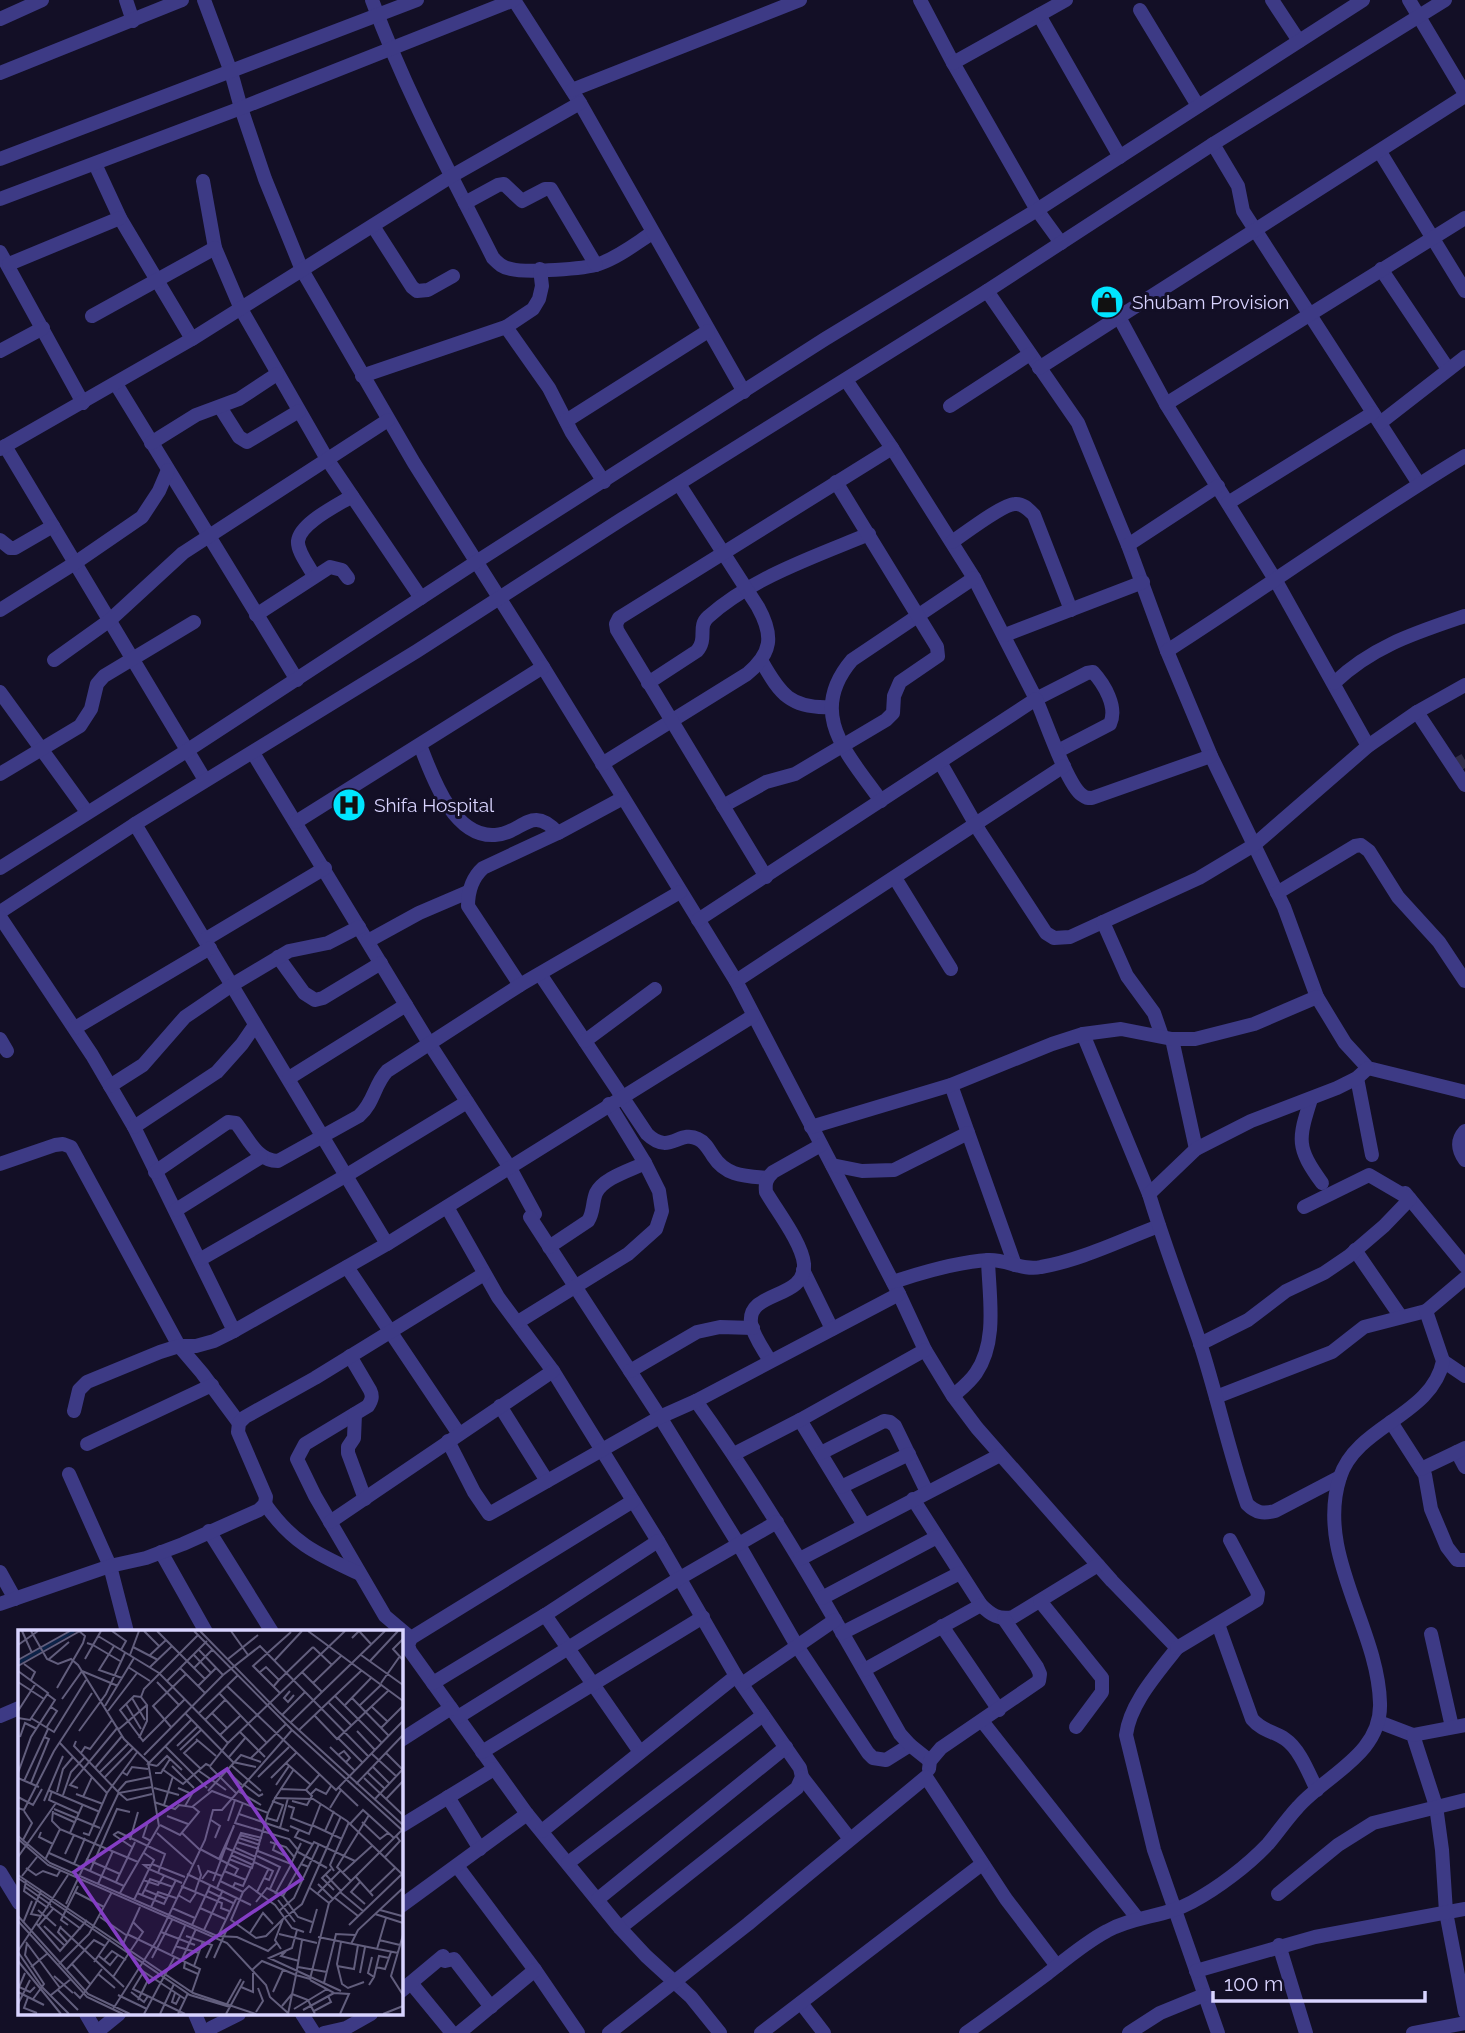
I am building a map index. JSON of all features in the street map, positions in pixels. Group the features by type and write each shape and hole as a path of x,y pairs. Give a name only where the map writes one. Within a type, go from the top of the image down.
{"street":[{"path":"0,19 20,4 42,0"},
{"path":"125,0 132,21"},
{"path":"0,73 182,0"},
{"path":"204,0 231,72 265,179 302,270 388,420 736,981 896,1288 925,1350 953,1396 977,1428 1098,1565 1177,1648"},
{"path":"0,159 231,72 374,7 417,0"},
{"path":"0,200 514,0 576,97 744,392"},
{"path":"205,780 3,447 192,339 576,97 800,0"},
{"path":"920,0 1037,211 1061,243"},
{"path":"953,63 1066,0"},
{"path":"1272,0 1299,41"},
{"path":"0,868 188,750 825,339 1037,211 1363,0"},
{"path":"1040,368 1465,95 1409,0"},
{"path":"234,1331 134,1127 75,1028 0,914 135,824 500,599 987,291 1213,144 1445,0"},
{"path":"374,7 450,177 493,258 502,266 513,270 540,270 596,265 617,257 652,233"},
{"path":"1140,10 1198,106"},
{"path":"1039,15 1120,157"},
{"path":"1213,144 1238,186 1243,211 1419,484"},
{"path":"1380,152 1465,290"},
{"path":"95,164 120,218 192,339"},
{"path":"203,181 215,248 241,309 327,459 421,598"},
{"path":"465,203 504,184 522,201 545,189 551,189 596,265"},
{"path":"82,403 4,258 120,218"},
{"path":"1166,404 1465,218"},
{"path":"373,226 417,291 428,290 453,276"},
{"path":"92,316 215,248"},
{"path":"362,376 506,327 533,309 539,299 542,286 540,270"},
{"path":"1381,270 1448,369"},
{"path":"987,291 1078,423 1210,756 1277,893 1317,997 1363,1073 1372,1155"},
{"path":"1119,317 1166,404 1276,581 1368,746"},
{"path":"506,327 549,388 604,482"},
{"path":"0,351 43,328"},
{"path":"566,421 708,331"},
{"path":"950,407 1030,354"},
{"path":"1228,503 1376,418 1465,357"},
{"path":"151,443 197,415 239,399 277,374"},
{"path":"846,380 974,578 1005,635 1064,766 1079,793 1085,798 1092,797 1210,756"},
{"path":"116,384 297,680"},
{"path":"220,407 239,437 247,442 299,411"},
{"path":"54,660 110,620 183,553 388,420"},
{"path":"766,877 617,631 616,624 619,618 892,448"},
{"path":"1167,651 1465,456"},
{"path":"0,610 142,517 159,491 168,470"},
{"path":"723,806 757,786 795,774 893,713 894,696 900,682 938,656 937,647 918,614 836,482"},
{"path":"601,764 747,674 762,662 769,643 766,622 748,589 679,484"},
{"path":"1128,545 1218,486"},
{"path":"314,576 299,548 298,540 309,524 352,496"},
{"path":"952,542 1006,507 1016,503 1025,506 1034,514 1071,610"},
{"path":"0,540 10,548 15,548 53,526"},
{"path":"648,682 697,651 703,645 702,629 706,618 748,589 869,534"},
{"path":"256,615 330,567 342,570 348,578"},
{"path":"881,801 843,746 834,727 832,691 839,675 852,660 974,578"},
{"path":"1005,635 1143,582"},
{"path":"1334,683 1371,653 1465,616"},
{"path":"0,774 80,726 91,709 97,684 104,676 194,622"},
{"path":"762,662 775,686 787,697 813,708 831,707"},
{"path":"296,822 543,667"},
{"path":"698,920 1036,699 1093,672 1102,682 1113,716 1110,723 1058,751"},
{"path":"940,762 1046,933 1054,938 1070,937 1199,878 1254,845 1368,746 1417,712 1465,685"},
{"path":"0,692 87,812"},
{"path":"1417,712 1465,785"},
{"path":"420,745 447,804 460,820 479,833 494,836 506,833 524,822 537,820 549,823 558,833"},
{"path":"253,753 429,1043 510,1168 549,1247 660,1417 797,1646 873,1758 886,1760 910,1745"},
{"path":"736,981 1064,766"},
{"path":"520,985 468,906 468,892 476,874 623,798"},
{"path":"135,824 387,1244"},
{"path":"1277,893 1361,845 1369,851 1398,897 1439,942 1465,981"},
{"path":"75,1028 325,868"},
{"path":"895,878 951,969"},
{"path":"368,941 419,913 468,892"},
{"path":"155,1171 228,1122 236,1123 261,1157 268,1161 278,1161 369,1108 379,1079 387,1071 520,985 680,892"},
{"path":"1103,922 1127,976 1154,1013 1167,1037 1196,1149"},
{"path":"110,1086 143,1065 176,1024 232,985 278,957 298,948 317,947 328,943 359,927"},
{"path":"278,957 306,995 315,1000 323,998 381,963"},
{"path":"540,974 647,1134 655,1141 671,1143 688,1136 697,1137 726,1170 736,1175 767,1178"},
{"path":"585,1041 655,989"},
{"path":"811,1127 951,1085 1083,1034 1121,1029 1195,1039 1254,1024 1317,997"},
{"path":"289,1078 406,1004"},
{"path":"74,1411 79,1390 87,1382 160,1352 178,1346 196,1346 214,1341 234,1331 387,1244 609,1104 754,1017"},
{"path":"134,1127 217,1072 255,1025"},
{"path":"1083,1034 1149,1194 1200,1344 1227,1444 1247,1504 1254,1511 1264,1514 1275,1511 1340,1477"},
{"path":"1149,1194 1196,1149 1251,1121 1311,1099 1363,1073 1465,1092"},
{"path":"951,1085 1015,1265"},
{"path":"1311,1099 1301,1131 1301,1143 1309,1165 1322,1183"},
{"path":"201,1259 467,1102"},
{"path":"518,1322 628,1254 656,1229 662,1211 659,1191 609,1104"},
{"path":"1465,1131 1458,1143 1465,1160"},
{"path":"831,1165 862,1171 894,1170 968,1133"},
{"path":"0,1164 55,1145 71,1147 178,1346 212,1385 239,1423"},
{"path":"770,1361 753,1328 753,1310 759,1303 798,1282 804,1262 799,1247 766,1192 767,1178 821,1145"},
{"path":"176,1210 261,1157"},
{"path":"549,1247 588,1221 599,1189 645,1163"},
{"path":"1304,1207 1369,1175 1410,1199"},
{"path":"1389,1177 1465,1266"},
{"path":"1200,1344 1248,1320 1286,1291 1324,1273 1355,1250 1410,1199"},
{"path":"447,1207 498,1297 553,1370 739,1680 800,1768 802,1777 850,1839"},
{"path":"347,1267 453,1438 474,1492 489,1514 601,1449 832,1329 896,1288 939,1268 988,1260 1005,1261 1028,1269 1041,1268 1159,1226"},
{"path":"1355,1250 1401,1317"},
{"path":"953,1396 975,1375 986,1356 990,1336 988,1260"},
{"path":"803,1270 832,1329"},
{"path":"0,1604 110,1566 161,1552 259,1510 265,1504 266,1497 238,1432 239,1423 484,1274"},
{"path":"1216,1397 1332,1352 1364,1327 1426,1311 1465,1278"},
{"path":"1426,1311 1443,1361 1465,1376"},
{"path":"630,1371 697,1332 720,1327 753,1328"},
{"path":"734,1454 925,1350"},
{"path":"350,1356 373,1396 368,1406 305,1444 297,1459 385,1616 402,1630"},
{"path":"966,2033 1109,1930 1138,1919 1174,1911 1197,1899 1265,1847 1299,1806 1355,1758 1379,1722 1380,1703 1368,1642 1334,1537 1340,1477 1351,1455 1414,1405 1432,1386 1443,1361"},
{"path":"330,1522 553,1370"},
{"path":"88,1444 212,1385"},
{"path":"696,1401 734,1454 800,1559 901,1734 930,1761"},
{"path":"500,1406 547,1480"},
{"path":"355,1414 354,1438 348,1447 348,1453 365,1499"},
{"path":"800,1420 864,1525"},
{"path":"821,1453 884,1421 890,1422 895,1426 927,1492"},
{"path":"1391,1422 1422,1469 1428,1483 1431,1508 1447,1547 1457,1560 1465,1560"},
{"path":"1422,1469 1461,1450 1465,1467"},
{"path":"841,1487 909,1454"},
{"path":"800,1559 1000,1455"},
{"path":"69,1474 110,1566 126,1630"},
{"path":"913,1499 981,1605 996,1617 1013,1617 1098,1565"},
{"path":"633,1501 411,1638 408,1645 527,1814 620,1928 691,1997 720,2033"},
{"path":"265,1504 292,1538 318,1555 360,1574"},
{"path":"402,1740 455,1713 777,1522"},
{"path":"209,1531 271,1630"},
{"path":"822,1598 937,1537"},
{"path":"1218,2033 1154,1850 1126,1735 1128,1721 1177,1648 1254,1603 1259,1597 1230,1540"},
{"path":"433,1683 545,1615 658,1541"},
{"path":"161,1552 205,1630"},
{"path":"0,1572 15,1600"},
{"path":"541,1831 640,1752 739,1680 838,1626 960,1573"},
{"path":"1040,1601 1102,1678 1102,1692 1076,1727"},
{"path":"864,1670 981,1605"},
{"path":"545,1615 640,1752"},
{"path":"482,1752 703,1617"},
{"path":"609,2033 748,1924 926,1777 930,1761 941,1748 1039,1681 1040,1674 1004,1619"},
{"path":"1218,1624 1252,1719 1260,1728 1284,1738 1291,1745 1317,1790"},
{"path":"942,1626 999,1710"},
{"path":"402,1630 411,1638"},
{"path":"1379,1722 1413,1735 1458,1726 1431,1634"},
{"path":"0,1716 18,1709"},
{"path":"568,1863 763,1714"},
{"path":"982,1721 1138,1919"},
{"path":"1413,1735 1436,1806 1446,1912 1460,1963 1465,2012"},
{"path":"597,1899 786,1747"},
{"path":"402,1825 494,1769"},
{"path":"620,1928 797,1788 802,1777"},
{"path":"926,1777 982,1864 1057,1966"},
{"path":"448,1797 480,1849"},
{"path":"1278,1894 1359,1831 1390,1817 1465,1800"},
{"path":"402,1905 527,1814"},
{"path":"761,2033 982,1864"},
{"path":"457,1866 535,1970 578,2033"},
{"path":"0,1872 18,1901"},
{"path":"1196,1971 1279,1945 1465,1909"},
{"path":"1279,1945 1306,2033"},
{"path":"452,2033 406,1987 443,1956 444,1961 454,1959 491,2007"},
{"path":"459,2033 535,1970"},
{"path":"1129,2033 1160,2013 1204,1995"},
{"path":"801,2003 824,2033"},
{"path":"87,2016 97,2033 117,2016"},
{"path":"196,2016 205,2033 235,2016"},
{"path":"303,2016 314,2033"},
{"path":"324,2033 346,2028 367,2016"},
{"path":"1413,2033 1465,2023"}],"tunnel":[{"path":"1453,767 1465,760"}],"place":[{"name":"Shubam Provision","path":"1107,302"},
{"name":"Shifa Hospital","path":"349,805"}]}
